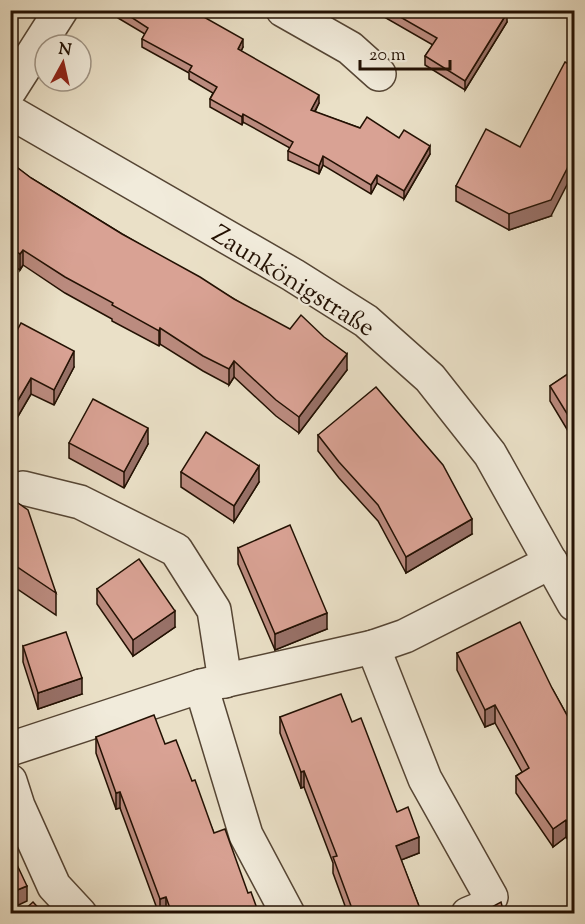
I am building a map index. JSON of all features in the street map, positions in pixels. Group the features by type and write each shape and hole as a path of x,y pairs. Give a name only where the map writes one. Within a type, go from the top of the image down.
{"street":[{"path":"10,90 61,10"},
{"path":"283,10 350,48 379,74"},
{"name":"Zaunkönigstraße","path":"10,112 293,275 366,321 430,378 490,454 574,604"},
{"path":"23,488 80,502 176,550 214,610 213,683 246,835 288,914"},
{"path":"10,749 213,683 373,647 405,636 551,562"},
{"path":"373,647 425,779 491,897 480,909 468,914"},
{"path":"10,781 18,806 54,886 80,914"}],"building":[{"path":"120,10 195,10 243,39 238,49 319,95 311,110 360,128 367,117 399,138 404,130 430,146 404,191 377,175 371,185 323,156 319,166 288,151 293,142 243,114 242,117 210,99 217,87 189,71 192,66 142,39 148,28"},
{"path":"388,10 502,10 507,13 465,81 425,56 437,38"},
{"path":"565,62 574,67 574,155 551,200 509,214 456,186 486,129 520,147"},
{"path":"10,162 31,178 122,234 290,329 301,315 324,337 347,354 299,417 276,400 234,361 229,369 203,356 160,328 159,331 112,305 113,303 65,277 23,250 20,254 10,248"},
{"path":"21,323 74,351 54,390 31,378 10,414 10,344"},
{"path":"574,370 574,425 550,386"},
{"path":"376,387 443,465 472,519 406,557 378,505 318,435"},
{"path":"93,399 148,428 124,472 69,443"},
{"path":"206,432 259,466 234,506 181,472"},
{"path":"11,498 28,510 56,593 10,562"},
{"path":"290,525 327,613 275,634 238,548"},
{"path":"139,559 175,611 133,640 97,589"},
{"path":"520,622 574,728 574,831 566,820 553,829 516,776 529,768 495,705 485,710 457,653"},
{"path":"66,632 82,678 38,693 23,646"},
{"path":"341,694 352,722 361,718 397,812 408,807 419,837 396,846 422,914 354,914 333,857 337,856 280,717"},
{"path":"154,715 165,744 176,740 192,781 195,780 214,833 225,829 248,893 251,892 259,914 172,914 166,897 160,899 120,792 116,793 96,737"},
{"path":"10,850 27,886 10,893"},
{"path":"33,902 44,914 20,914"},
{"path":"501,902 504,914 479,914"}]}
